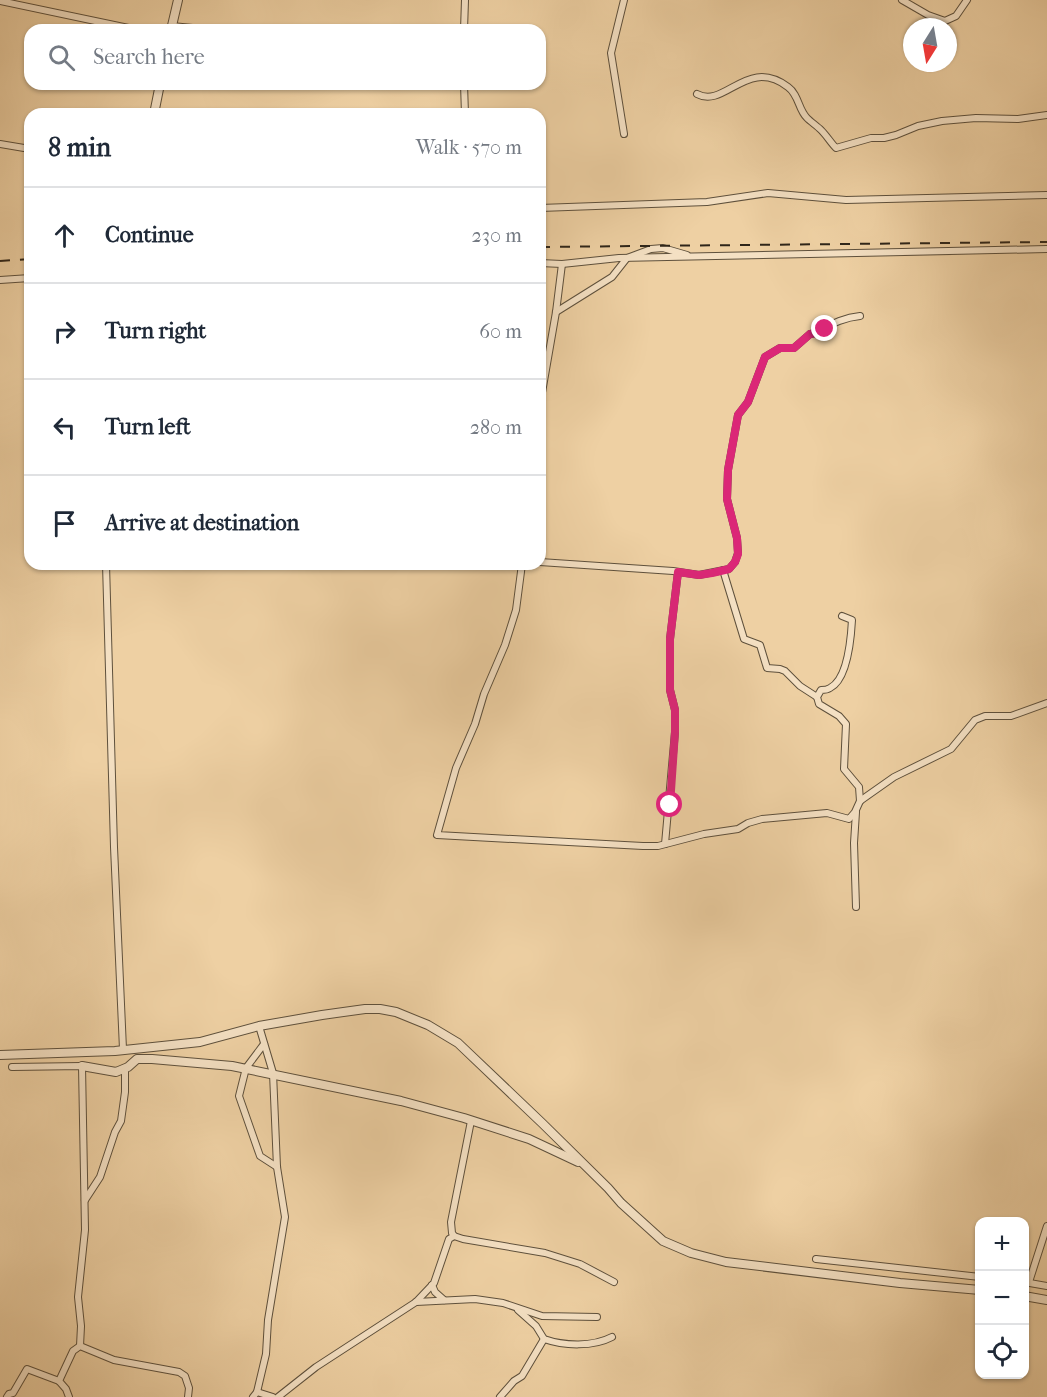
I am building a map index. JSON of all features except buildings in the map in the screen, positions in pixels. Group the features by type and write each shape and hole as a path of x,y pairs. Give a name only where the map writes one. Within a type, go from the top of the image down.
{"street":[{"path":"173,24 178,0"},
{"path":"464,24 465,0"},
{"path":"624,0 612,53 624,134"},
{"path":"902,0 928,15 945,21 956,16 967,0"},
{"path":"0,1 109,24"},
{"path":"697,94 711,97 748,79 759,76 770,77 795,93 806,117 836,148 871,138 885,138 918,126 942,121 976,118 1018,119 1047,115"},
{"path":"155,108 159,90"},
{"path":"464,90 465,108"},
{"path":"0,144 24,149"},
{"path":"546,208 707,202 768,193 846,200 1047,195"},
{"path":"546,263 627,258 1047,249"},
{"path":"556,312 612,277 627,258"},
{"path":"546,370 562,264"},
{"path":"0,280 24,278"},
{"path":"546,562 699,575 729,569 738,554 737,538 727,499 728,470 737,418 748,402 763,360 780,348 796,347 810,334 823,332 825,328 846,318 860,316"},
{"path":"106,570 114,847 123,1049"},
{"path":"521,570 516,610 505,645 456,768 437,835 642,846 665,844 704,834 738,829 762,819 827,813 849,819 853,816 860,801 894,777 951,748 975,720 985,716 1011,716 1047,703"},
{"path":"723,570 744,639 760,645 767,668 785,671 800,686 818,696"},
{"path":"665,844 675,732 675,710 670,690 670,662 673,606 678,572"},
{"path":"842,616 852,620 850,647 840,677 831,688 821,690 818,696 819,704 839,716 846,724 844,769 859,787 860,801"},
{"path":"855,907 856,808"},
{"path":"0,1055 115,1051 200,1042 259,1026 322,1015 380,1009 396,1012 428,1025 458,1043 663,1241 691,1253 726,1262 975,1290"},
{"path":"259,1026 273,1073 277,1167 285,1217 268,1320 266,1354 255,1394 273,1397"},
{"path":"264,1044 246,1068 239,1096 260,1156 277,1167"},
{"path":"12,1067 81,1066 116,1072 137,1059 152,1059 246,1068 401,1101 529,1139 583,1164"},
{"path":"80,1346 81,1326 78,1297 85,1230 81,1066"},
{"path":"85,1200 100,1177 121,1121 125,1092 125,1068"},
{"path":"471,1121 451,1222 454,1236 545,1253 580,1264 614,1282"},
{"path":"1029,1276 1047,1227"},
{"path":"278,1397 316,1367 416,1302 432,1285 438,1274 449,1239 454,1236"},
{"path":"816,1259 975,1276"},
{"path":"1029,1282 1047,1286"},
{"path":"432,1285 435,1292 445,1301"},
{"path":"1029,1297 1047,1300"},
{"path":"416,1302 475,1299 502,1303 542,1316 597,1317"},
{"path":"516,1308 536,1326 544,1340"},
{"path":"544,1340 573,1344 607,1340 612,1337"},
{"path":"500,1397 514,1381 522,1376 544,1340"},
{"path":"59,1381 73,1351 80,1346"},
{"path":"80,1346 114,1360 179,1372 185,1376 189,1388 188,1397"},
{"path":"0,1394 7,1397 13,1393 27,1369 59,1381 69,1397"}],"railway":[{"path":"546,247 1047,242"},
{"path":"0,261 24,259"}],"route":[{"path":"670,805 675,732 675,710 670,690 670,639 678,572 699,575 712,573 729,569 735,562 738,554 737,538 727,499 728,470 738,415 748,402 765,357 780,348 794,348 810,334 823,332 825,329"}]}
